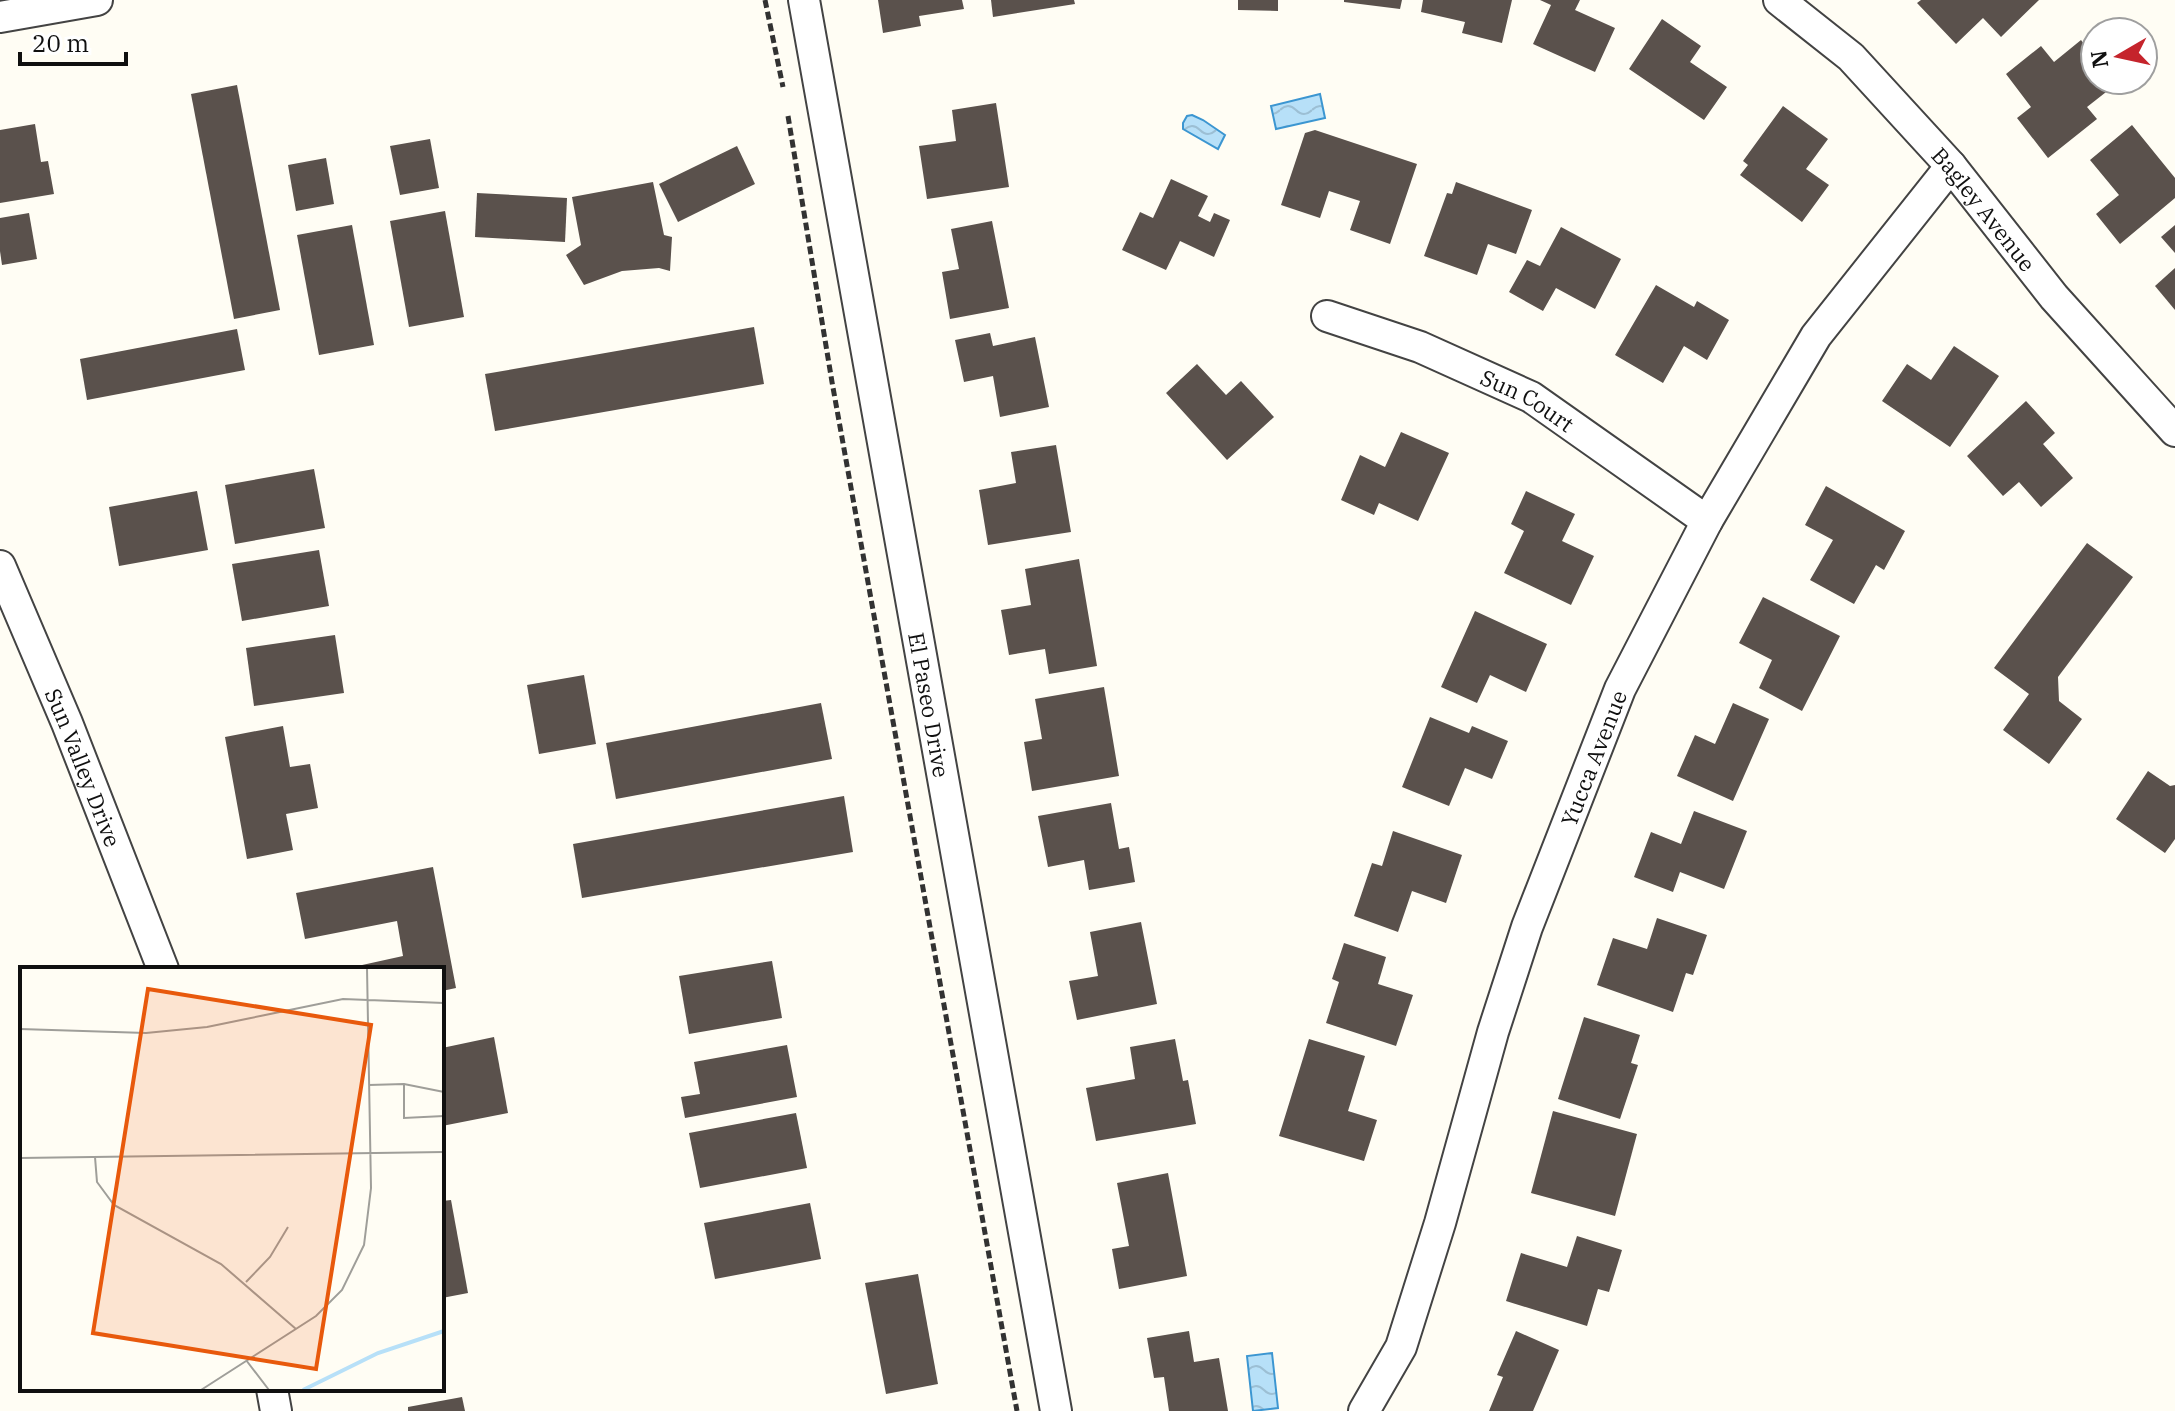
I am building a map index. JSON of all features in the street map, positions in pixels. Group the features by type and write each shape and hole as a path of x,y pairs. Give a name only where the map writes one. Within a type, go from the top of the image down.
{"street":[{"path":"0,17 97,0"},
{"name":"El Paseo Drive","path":"804,0 1056,1411"},
{"name":"Bagley Avenue","path":"1779,0 1851,57 1951,166 2054,297 2175,431"},
{"name":"Yucca Avenue","path":"1364,1411 1401,1347 1527,927 1620,689 1707,521 1816,336 1951,166"},
{"name":"Sun Court","path":"1327,316 1420,347 1531,397 1707,521"},
{"name":"Sun Valley Drive","path":"0,566 67,723 162,967"},
{"path":"272,1391 276,1411"}],"path":[{"path":"765,0 785,96"},
{"path":"787,111 837,414 1017,1411"}],"water":[{"path":"1320,94 1325,118 1276,129 1271,106"},
{"path":"1192,115 1225,135 1218,149 1183,129 1187,116"},
{"path":"1272,1353 1278,1408 1253,1411 1247,1356"}],"building":[{"path":"878,0 962,0 964,9 919,16 921,26 883,33"},
{"path":"991,0 1074,0 1075,4 993,17"},
{"path":"1238,0 1278,0 1278,11 1238,10"},
{"path":"1344,0 1402,0 1400,9"},
{"path":"1423,0 1512,0 1502,43 1462,33 1465,22 1421,12"},
{"path":"1540,0 1580,0 1575,10 1615,28 1595,72 1533,44 1551,5"},
{"path":"1921,0 2039,0 2001,37 1983,18 1956,44 1917,3"},
{"path":"1662,19 1701,46 1690,62 1727,87 1704,120 1629,69"},
{"path":"2079,42 2079,96 2101,96 2087,107 2097,119 2048,158 2017,118 2031,107 2006,74 2041,46 2054,62"},
{"path":"237,85 280,310 234,319 191,94"},
{"path":"996,103 1009,187 927,199 919,146 956,141 952,110"},
{"path":"1783,106 1828,139 1806,169 1829,185 1802,222 1740,175 1748,165 1743,161"},
{"path":"35,124 41,162 48,161 54,194 0,203 0,130"},
{"path":"2132,125 2175,178 2175,198 2120,244 2096,214 2119,195 2090,160"},
{"path":"1315,130 1417,164 1390,244 1350,230 1360,201 1329,191 1320,218 1281,205 1305,133"},
{"path":"430,139 439,188 400,195 390,146"},
{"path":"737,146 755,184 678,222 659,184"},
{"path":"326,158 334,204 296,211 288,165"},
{"path":"1171,179 1208,196 1198,216 1210,222 1214,213 1230,220 1214,257 1180,241 1166,270 1122,250 1140,212 1153,218"},
{"path":"653,182 664,235 672,237 670,271 659,268 622,271 584,285 566,255 581,245 572,197"},
{"path":"1456,182 1532,210 1516,254 1488,244 1477,275 1424,256 1447,193 1452,194"},
{"path":"477,193 567,198 565,242 475,237"},
{"path":"445,211 464,317 409,327 390,221"},
{"path":"29,213 37,259 2,265 0,218"},
{"path":"992,221 1009,308 950,319 942,272 959,269 951,229"},
{"path":"352,225 374,345 319,355 297,235"},
{"path":"2175,225 2175,253 2161,237"},
{"path":"1561,227 1621,259 1595,309 1556,288 1543,311 1509,292 1527,260 1540,266"},
{"path":"2175,268 2175,310 2155,286"},
{"path":"1656,285 1694,307 1697,301 1729,320 1707,360 1684,346 1663,383 1615,355"},
{"path":"754,327 764,384 495,431 485,374"},
{"path":"237,329 245,370 87,400 80,359"},
{"path":"990,333 993,346 1035,337 1049,407 1000,417 993,376 964,382 955,340"},
{"path":"1954,346 1999,376 1950,447 1882,401 1907,364 1931,380"},
{"path":"1197,364 1226,395 1241,381 1274,417 1227,460 1166,393"},
{"path":"2026,401 2055,433 2043,444 2073,478 2041,507 2019,482 2003,496 1967,456"},
{"path":"1401,432 1449,453 1418,521 1379,503 1374,515 1341,500 1360,455 1385,467"},
{"path":"1056,445 1071,532 988,545 979,490 1016,483 1011,452"},
{"path":"314,469 325,528 235,544 225,485"},
{"path":"1826,486 1905,531 1884,570 1876,565 1854,604 1810,580 1833,540 1805,525"},
{"path":"197,491 208,550 119,566 109,507"},
{"path":"1526,491 1575,514 1562,541 1594,556 1571,605 1504,573 1524,531 1511,524"},
{"path":"2087,543 2133,577 2058,677 2059,701 2082,719 2049,764 2003,730 2029,694 1994,668"},
{"path":"319,550 329,606 242,621 232,564"},
{"path":"1079,559 1097,666 1049,674 1045,649 1009,655 1001,610 1031,605 1025,569"},
{"path":"1763,597 1840,636 1802,711 1759,688 1772,660 1739,643"},
{"path":"1475,611 1547,644 1526,692 1490,675 1477,703 1441,687"},
{"path":"335,635 344,693 254,706 246,648"},
{"path":"584,675 596,744 539,754 527,685"},
{"path":"1104,687 1119,776 1032,791 1024,742 1042,739 1035,699"},
{"path":"821,703 832,759 616,799 606,743"},
{"path":"1733,703 1769,719 1733,801 1677,776 1695,735 1715,744"},
{"path":"1430,717 1469,733 1472,726 1508,741 1492,779 1465,768 1449,806 1402,787"},
{"path":"283,726 290,767 310,764 318,808 286,814 293,850 247,859 225,737"},
{"path":"2148,771 2170,786 2175,785 2175,839 2165,853 2116,819"},
{"path":"844,796 853,852 582,898 573,844"},
{"path":"1111,803 1119,849 1129,847 1135,882 1089,890 1084,860 1048,867 1038,816"},
{"path":"1694,811 1747,831 1724,889 1680,872 1673,892 1634,877 1651,832 1681,844"},
{"path":"1393,831 1462,855 1446,903 1412,891 1398,932 1354,916 1372,863 1382,866"},
{"path":"433,867 456,988 444,991 444,967 353,967 403,956 397,921 305,939 296,893"},
{"path":"1657,918 1707,935 1693,975 1686,973 1673,1012 1597,985 1613,938 1647,949"},
{"path":"1141,922 1157,1004 1077,1020 1069,981 1098,976 1090,932"},
{"path":"1344,943 1386,957 1378,984 1413,995 1396,1046 1326,1023 1339,982 1332,979"},
{"path":"772,961 782,1018 689,1034 679,976"},
{"path":"1584,1017 1640,1035 1631,1063 1638,1065 1620,1119 1558,1099"},
{"path":"494,1037 508,1113 444,1126 444,1048"},
{"path":"1175,1039 1183,1081 1188,1080 1196,1124 1096,1141 1086,1088 1135,1079 1130,1047"},
{"path":"1309,1039 1365,1056 1348,1111 1377,1120 1364,1161 1279,1136"},
{"path":"787,1045 797,1097 685,1118 681,1097 700,1094 694,1062"},
{"path":"1553,1111 1637,1134 1615,1216 1531,1193"},
{"path":"796,1113 807,1168 700,1188 689,1133"},
{"path":"1168,1173 1187,1276 1119,1289 1112,1249 1129,1246 1117,1183"},
{"path":"451,1200 468,1293 444,1298 444,1201"},
{"path":"810,1203 821,1259 715,1279 704,1223"},
{"path":"1577,1236 1622,1250 1609,1292 1598,1289 1587,1326 1506,1301 1521,1253 1567,1267"},
{"path":"918,1274 938,1384 886,1394 865,1283"},
{"path":"1189,1331 1194,1362 1219,1358 1228,1411 1169,1411 1164,1377 1154,1378 1147,1338"},
{"path":"1516,1331 1559,1350 1533,1411 1489,1411 1503,1377 1497,1375"},
{"path":"462,1397 465,1411 408,1411 408,1407"}]}
